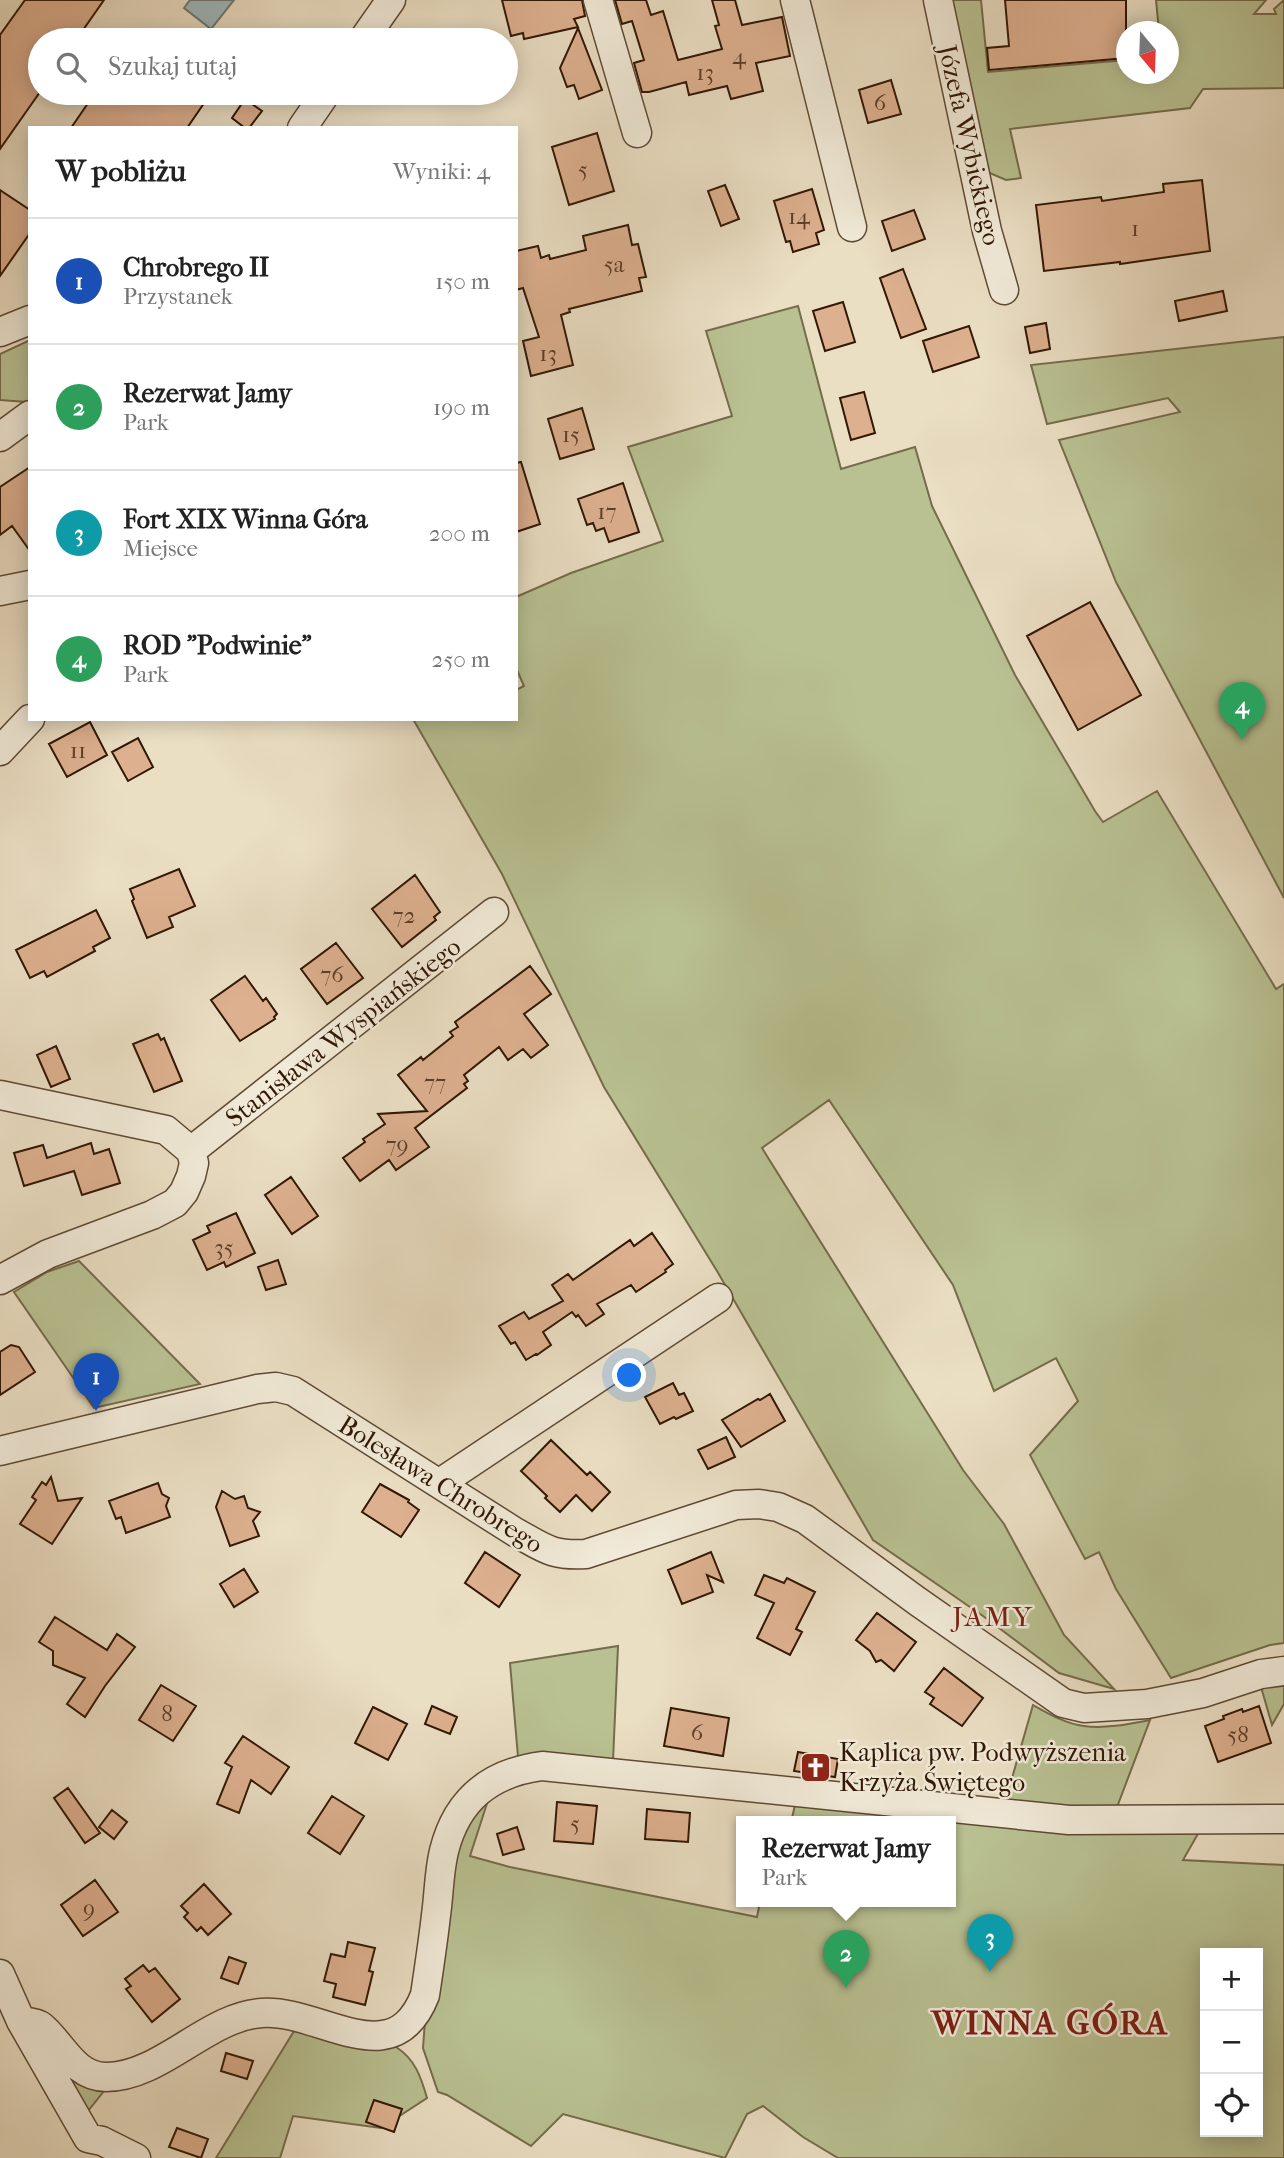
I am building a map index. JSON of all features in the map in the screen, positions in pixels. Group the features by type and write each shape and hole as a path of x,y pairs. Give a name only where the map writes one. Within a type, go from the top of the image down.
{"street":[{"path":"371,28 391,0"},
{"path":"598,0 637,133"},
{"path":"795,0 852,227"},
{"name":"Józefa Wybickiego","path":"937,0 987,231 1004,290"},
{"path":"303,126 318,105"},
{"path":"0,332 28,321"},
{"path":"0,437 28,416"},
{"path":"0,591 28,585"},
{"path":"0,751 28,721"},
{"name":"Stanisława Wyspiańskiego","path":"191,1151 494,912"},
{"path":"0,1095 166,1130 191,1151 194,1163 184,1192 175,1203 152,1215 48,1254 0,1280"},
{"path":"440,1483 718,1298"},
{"name":"Bolesława Chrobrego","path":"0,1451 257,1389 276,1387 293,1391 552,1553 586,1554 736,1505 778,1507 806,1519 1063,1703 1084,1708 1147,1704 1203,1693 1261,1674 1284,1671"},
{"path":"21,2021 40,2025 73,2062 86,2072 105,2077 128,2073 158,2062 204,2034 239,2018 261,2013 286,2014 375,2038 390,2035 407,2025 418,2011 425,1995 443,1853 451,1829 470,1799 494,1780 517,1769 542,1766 1069,1821 1284,1819"},
{"path":"0,1973 21,2021 90,2148 102,2141 136,2158"}],"green space":[{"path":"945,0 981,0 988,72 1116,61 1116,84 1179,84 1179,21 1158,21 1156,0 1266,0 1254,14 1276,14 1274,9 1284,0 1284,88 1203,89 1190,108 1010,129 1021,178 1006,180 985,171"},
{"path":"798,306 841,469 915,447 932,506 1015,675 1095,811 1103,822 1157,791 1276,989 1284,984 1284,1643 1270,1645 1171,1678 1116,1589 1099,1552 1085,1559 1030,1455 1078,1401 1056,1358 994,1391 953,1285 829,1100 762,1148 963,1470 1004,1524 1064,1635 1114,1689 1059,1673 983,1616 873,1540 717,1271 604,1087 502,874 414,721 518,721 518,689 524,686 518,672 518,596 571,573 663,541 628,447 732,416 706,331"},
{"path":"1284,337 1284,898 1116,582 1059,440 1180,412 1168,398 1047,424 1031,365"},
{"path":"28,341 27,402 0,400 0,354"},
{"path":"79,1261 200,1384 94,1408 14,1292 47,1272"},
{"path":"618,1646 613,1761 518,1757 510,1663"},
{"path":"1284,1681 1284,1704 1272,1725 1261,1687"},
{"path":"1033,1705 1064,1721 1084,1726 1109,1726 1150,1720 1114,1815 1004,1806"},
{"path":"492,1788 470,1856 510,1867 757,1917 759,1907 956,1907 956,1816 792,1816 796,1801 1203,1825 1183,1860 1284,1865 1284,2158 838,2158 803,2137 763,2106 747,2114 725,2158 563,2114 531,2146 438,2092 423,2048 425,2021 456,1836"},
{"path":"299,2023 396,2047 413,2063 427,2098 381,2128 293,2116 280,2158 216,2158"},
{"path":"46,2045 108,2086 84,2116"}],"water":[{"path":"190,0 234,0 212,28 184,8"}],"building":[{"path":"25,0 104,0 84,28 28,28 28,105 31,105 0,149 0,35"},
{"path":"502,0 582,0 585,16 574,19 578,27 524,39 523,33 518,34 518,28 509,28"},
{"path":"615,0 646,0 651,15 663,11 678,60 722,49 715,26 719,25 712,0 735,0 742,25 782,17 790,56 756,63 763,91 731,99 727,86 689,95 686,82 642,92 634,63 644,60 632,21 622,24"},
{"path":"1005,0 1126,0 1126,21 1116,21 1116,59 989,70 987,48 1009,46"},
{"path":"578,28 602,90 579,99 574,85 567,87 560,68"},
{"path":"891,80 901,114 868,123 859,90"},
{"path":"87,105 203,105 188,126 72,126"},
{"path":"241,105 254,105 262,111 251,126 242,126 232,118"},
{"path":"597,133 614,191 569,205 552,147"},
{"path":"1202,180 1210,251 1120,264 1044,271 1036,205 1101,197 1102,201 1164,192 1163,184"},
{"path":"725,185 739,219 721,226 708,191"},
{"path":"812,189 824,230 816,233 819,244 793,252 790,241 786,242 774,201"},
{"path":"0,190 28,209 28,236 0,276"},
{"path":"914,210 925,239 892,251 882,221"},
{"path":"628,225 632,245 638,244 646,277 639,278 642,291 569,309 570,312 561,315 573,365 531,376 523,341 539,337 523,288 518,289 518,251 538,246 541,258 549,255 550,259 586,250 583,236"},
{"path":"903,269 926,329 901,338 880,278"},
{"path":"1223,291 1227,311 1179,321 1175,301"},
{"path":"843,302 855,342 825,351 813,311"},
{"path":"1046,323 1050,349 1030,353 1025,327"},
{"path":"969,326 979,357 933,372 923,341"},
{"path":"864,392 875,433 851,440 840,398"},
{"path":"582,408 594,449 560,459 548,419"},
{"path":"521,462 540,524 518,531 518,463"},
{"path":"28,468 28,548 12,526 0,535 0,487"},
{"path":"623,483 639,532 609,542 604,528 596,531 593,523 587,525 578,499"},
{"path":"1090,602 1141,695 1078,730 1027,636"},
{"path":"90,722 107,755 67,777 49,744"},
{"path":"138,738 153,767 128,781 112,752"},
{"path":"179,869 195,906 169,917 173,927 147,938 130,889"},
{"path":"415,875 440,912 434,917 436,920 402,947 372,909"},
{"path":"96,910 110,938 93,947 95,951 47,977 44,971 30,978 16,950"},
{"path":"336,943 363,978 327,1004 301,969"},
{"path":"530,966 551,994 524,1014 548,1045 531,1058 523,1049 508,1060 499,1047 464,1075 468,1081 464,1084 467,1088 415,1128 429,1147 396,1170 389,1160 360,1181 343,1158 365,1142 363,1139 385,1124 378,1114 427,1111 398,1075 421,1057 423,1060 453,1036 450,1032 458,1027 455,1022"},
{"path":"245,976 263,1001 266,998 277,1014 275,1019 240,1041 211,1000"},
{"path":"158,1034 161,1040 164,1038 182,1081 154,1092 133,1044"},
{"path":"56,1046 70,1079 51,1087 37,1055"},
{"path":"91,1143 94,1154 109,1149 120,1183 82,1195 74,1171 24,1186 14,1153 43,1145 47,1158"},
{"path":"291,1177 318,1216 292,1234 265,1195"},
{"path":"236,1213 255,1253 226,1267 224,1262 207,1270 193,1240 210,1232 207,1226"},
{"path":"652,1233 673,1264 666,1272 636,1292 631,1285 597,1304 604,1314 586,1326 578,1315 576,1317 572,1312 543,1332 551,1345 537,1355 526,1360 515,1342 511,1344 499,1326 524,1312 529,1319 563,1301 552,1285 568,1274 573,1280 630,1240 634,1246"},
{"path":"278,1260 286,1284 266,1290 258,1267"},
{"path":"11,1345 19,1347 35,1372 0,1395 0,1352"},
{"path":"673,1383 679,1395 684,1393 693,1411 660,1424 645,1397"},
{"path":"770,1394 785,1421 741,1447 722,1420"},
{"path":"726,1437 735,1457 708,1469 698,1450"},
{"path":"551,1440 587,1475 590,1472 610,1492 592,1511 576,1495 560,1512 521,1471"},
{"path":"51,1477 58,1501 82,1498 52,1544 20,1524 36,1500 32,1497 42,1482 46,1485"},
{"path":"158,1483 162,1494 169,1498 166,1506 170,1517 126,1533 121,1517 116,1519 109,1501"},
{"path":"380,1484 409,1500 408,1502 419,1510 401,1537 362,1512"},
{"path":"222,1491 235,1499 244,1496 248,1508 260,1512 253,1521 259,1536 230,1546 216,1507"},
{"path":"485,1552 520,1575 499,1607 465,1583"},
{"path":"711,1552 723,1582 707,1575 713,1592 682,1604 668,1570"},
{"path":"244,1569 258,1592 234,1607 220,1584"},
{"path":"764,1575 784,1583 787,1578 815,1592 796,1629 802,1632 790,1655 757,1638 774,1603 755,1595"},
{"path":"877,1613 916,1642 894,1671 881,1660 876,1662 870,1651 856,1640"},
{"path":"55,1617 107,1650 117,1634 135,1647 85,1717 67,1704 85,1678 53,1665 53,1651 39,1642"},
{"path":"944,1668 983,1698 962,1726 930,1704 934,1698 925,1692"},
{"path":"161,1685 196,1706 173,1741 139,1720"},
{"path":"432,1706 457,1717 450,1734 425,1724"},
{"path":"1259,1706 1271,1743 1218,1762 1205,1726 1224,1719 1223,1716"},
{"path":"373,1707 407,1724 388,1760 355,1743"},
{"path":"671,1708 729,1718 723,1756 664,1746"},
{"path":"243,1736 289,1767 271,1794 251,1780 239,1813 217,1804 232,1767 225,1763"},
{"name":"Kaplica pw. Podwyższenia Krzyża Świętego","path":"798,1752 838,1759 835,1777 794,1771"},
{"path":"68,1788 100,1833 85,1843 54,1798"},
{"path":"332,1796 364,1816 340,1854 308,1833"},
{"path":"557,1802 597,1806 593,1844 554,1841"},
{"path":"647,1809 690,1813 688,1842 645,1839"},
{"path":"112,1810 127,1822 114,1839 99,1827"},
{"path":"517,1827 524,1849 503,1855 497,1834"},
{"path":"95,1880 118,1912 83,1936 61,1905"},
{"path":"204,1884 231,1914 208,1935 201,1927 197,1931 184,1917 188,1913 181,1906"},
{"path":"348,1942 375,1948 369,1971 373,1972 365,2005 333,1997 336,1984 324,1981 331,1954 345,1957"},
{"path":"229,1957 246,1963 238,1984 221,1978"},
{"path":"143,1965 149,1972 155,1968 180,1999 152,2022 126,1989 131,1986 125,1979"},
{"path":"226,2053 253,2061 247,2079 221,2071"},
{"path":"374,2100 402,2109 394,2132 366,2122"},
{"path":"177,2128 208,2139 201,2158 169,2147"}],"place":[{"name":"ROD \"Podwinie\"","path":"1242,740"},
{"name":"Chrobrego II","path":"96,1411"},
{"name":"Kaplica pw. Podwyższenia Krzyża Świętego","path":"816,1767"},
{"name":"Fort XIX Winna Góra","path":"990,1972"},
{"name":"Rezerwat Jamy","path":"846,1988"}],"district":[{"name":"JAMY","path":"993,1616"},
{"name":"WINNA GÓRA","path":"1050,2022"}]}
